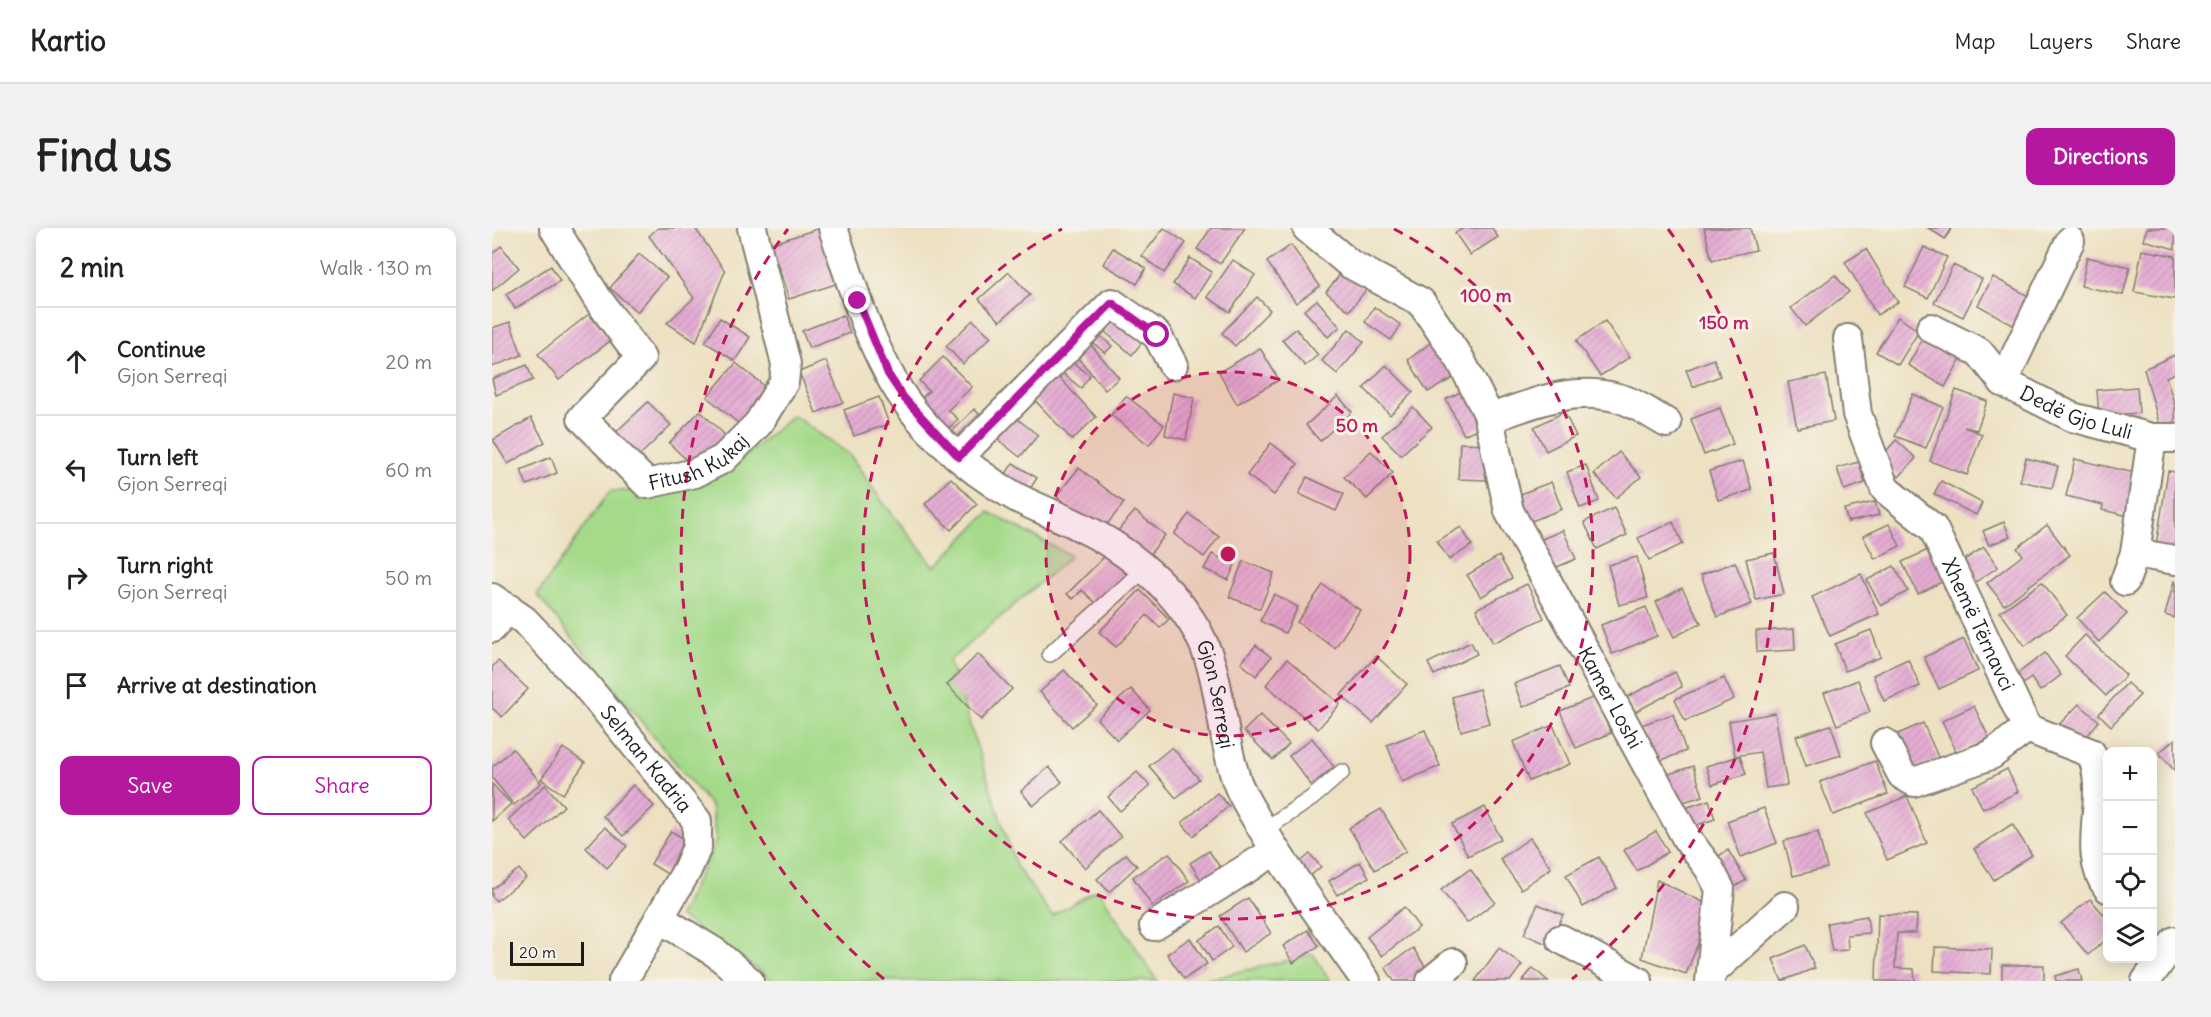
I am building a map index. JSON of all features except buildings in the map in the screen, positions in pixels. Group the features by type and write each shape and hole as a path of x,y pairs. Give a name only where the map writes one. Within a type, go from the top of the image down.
{"street":[{"name":"Fitush Kukaj","path":"554,228 597,298 641,358 582,418 647,484 695,473 723,459 758,424 784,382 786,364 752,228"},
{"name":"Gjon Serreqi","path":"833,228 858,301 888,374 911,406 959,457 1013,496 1081,526 1118,548 1145,569 1192,621 1208,651 1218,687 1236,779 1269,841 1366,981"},
{"name":"Kamer Loshi","path":"1319,232 1350,264 1421,302 1461,361 1489,419 1509,511 1687,839 1709,868 1720,889 1717,932 1710,977"},
{"name":"Dedë Gjo Luli","path":"2003,382 2070,241"},
{"path":"959,457 1112,303 1157,335 1173,365"},
{"name":"Dedë Gjo Luli","path":"1931,328 1979,352 2003,382 2072,417 2164,438 2126,581"},
{"name":"Xhemë Tërnavci","path":"1848,339 1857,414 1885,489 1934,528 2027,728"},
{"path":"1489,419 1551,397 1593,393 1620,398 1667,423"},
{"path":"2135,553 2175,560"},
{"name":"Selman Kadria","path":"497,612 539,634 583,682 697,821 697,847 660,918 623,981"},
{"path":"1885,743 1902,775 1914,782 1991,755 2027,728 2091,753 2098,769 2095,867 2103,880"},
{"path":"1154,927 1269,841"},
{"name":"Kamer Loshi","path":"1710,977 1785,906"},
{"path":"660,918 716,953 749,981"},
{"path":"1561,939 1638,981"},
{"path":"2146,981 2164,947"},
{"path":"1431,981 1453,963"}],"lane":[{"path":"1050,654 1145,569"},
{"path":"1269,841 1342,772"}],"green space":[{"path":"793,415 850,455 881,500 935,567 989,512 1071,556 949,661 1016,866 1052,916 1098,889 1157,981 774,981 679,916 716,841 711,806 537,595 610,491 668,491 736,464"},
{"path":"1313,954 1330,981 1201,981"}],"route":[{"path":"858,301 888,374 925,423 959,457 1112,303 1137,318 1157,335"}]}
